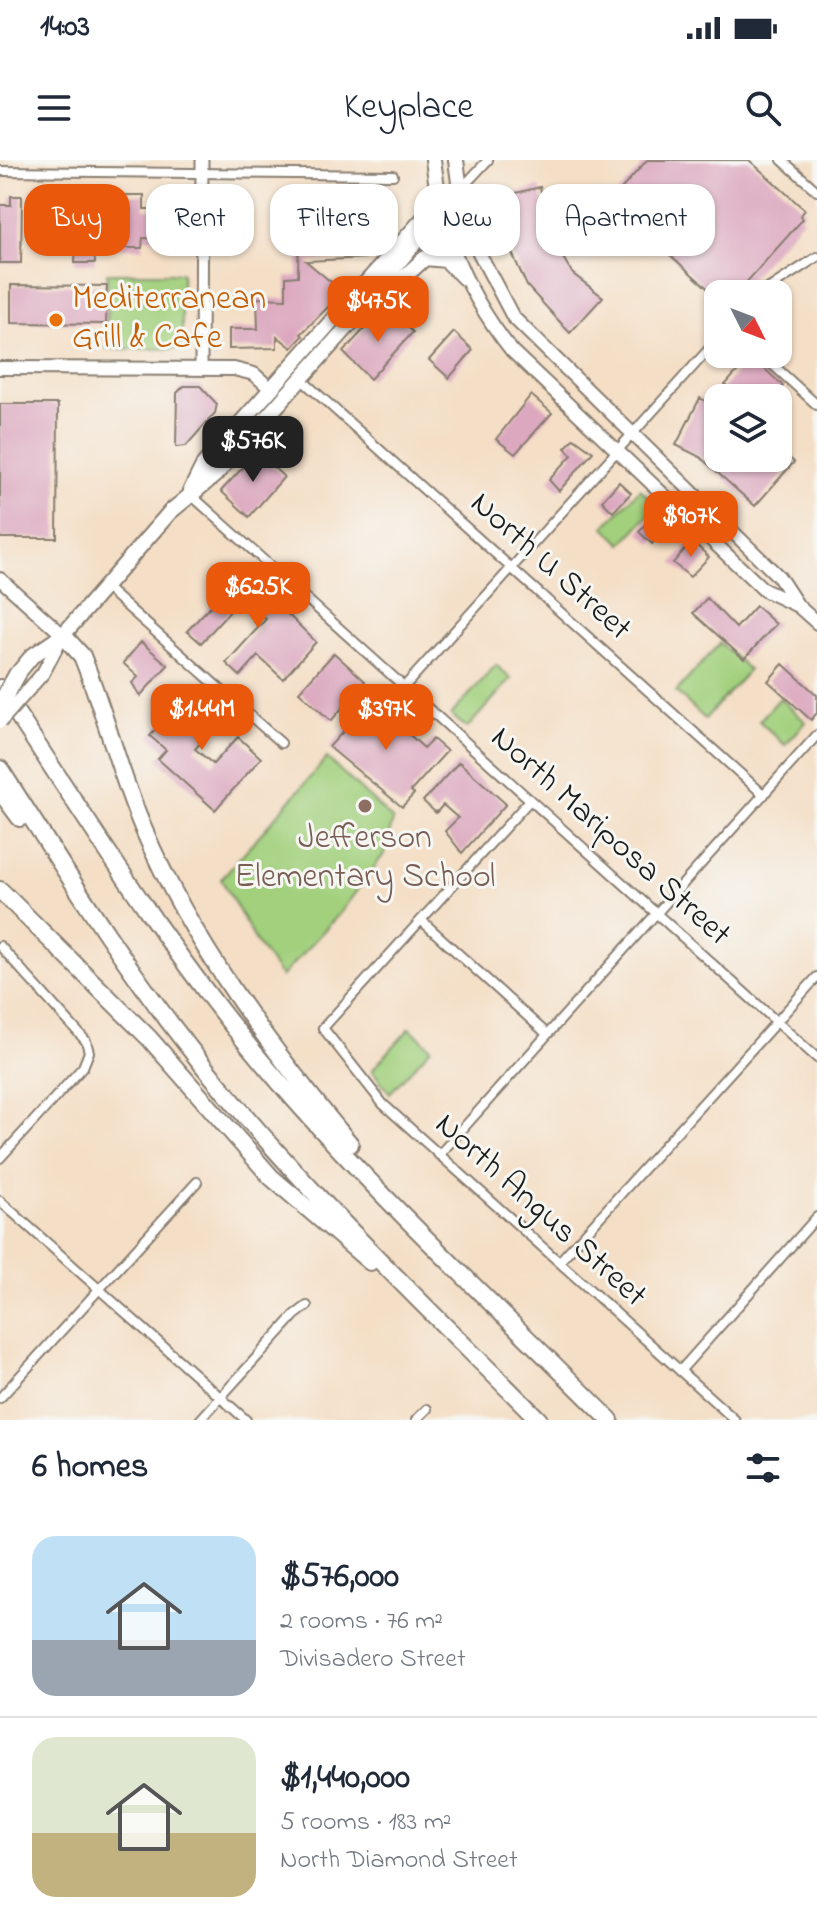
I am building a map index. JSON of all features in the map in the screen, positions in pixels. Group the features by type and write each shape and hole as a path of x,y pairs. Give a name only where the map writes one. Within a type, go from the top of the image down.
{"highway":[{"path":"63,635 81,653 123,777 159,862 214,957 279,1054 329,1119 495,1306"},
{"path":"0,705 18,673"},
{"path":"0,690 132,885 252,1050 377,1187 611,1420"},
{"path":"0,769 91,911"},
{"path":"0,791 182,1039 268,1143 539,1420"},
{"path":"0,890 149,1038 271,1177 447,1328"}],"main road":[{"path":"433,160 436,184"},
{"path":"456,160 459,184"},
{"path":"189,494 204,464 349,301 414,235"},
{"path":"351,323 357,311 414,240"},
{"path":"0,722 43,673 63,635 105,587 189,494 228,460 351,323 425,258 435,256 446,260 464,278"},
{"path":"456,256 464,278 482,310 512,351 764,590 798,606"},
{"path":"481,256 513,317 779,577 798,606 817,623"},
{"path":"301,379 303,366 334,329 349,301"},
{"path":"0,368 245,371 271,389"},
{"path":"228,460 244,430 271,401 271,389"},
{"path":"0,579 63,635"},
{"path":"0,690 32,656 63,635"}],"street":[{"path":"201,369 202,160"},
{"path":"466,184 488,160"},
{"path":"782,160 817,191"},
{"path":"0,171 393,175"},
{"path":"782,280 817,257"},
{"path":"404,687 704,354"},
{"path":"776,368 817,405"},
{"name":"North U Street","path":"301,379 764,795"},
{"name":"North Mariposa Street","path":"189,494 817,1058"},
{"path":"105,587 281,743"},
{"path":"439,1155 817,735"},
{"path":"530,800 421,920 547,1034"},
{"name":"North Angus Street","path":"421,920 323,1028 383,1104 735,1420"},
{"path":"0,946 86,1041 89,1052 83,1067 0,1158"},
{"path":"559,1262 817,977"},
{"path":"0,1398 197,1182"},
{"path":"0,1201 246,1420"},
{"path":"680,1371 817,1217"},
{"path":"200,1420 307,1306"},
{"path":"416,1420 427,1409"}],"green space":[{"path":"107,273 182,273 182,349 107,349"},
{"path":"640,489 657,506 622,544 604,527"},
{"path":"720,643 749,670 705,719 676,692"},
{"path":"496,665 511,679 467,728 451,715"},
{"path":"780,698 806,722 785,745 759,721"},
{"path":"327,758 393,820 384,854 340,913 281,977 258,945 221,879"},
{"path":"410,1028 431,1048 390,1093 372,1070"}],"building":[{"path":"647,160 749,160 805,210 800,216 803,219 749,280 704,280 704,285 671,256 715,256 715,184 626,184"},
{"path":"536,188 536,256 562,256 573,274 603,297 570,333 527,286 513,256 520,256 520,192"},
{"path":"130,195 144,195 146,238 143,238 142,248 130,248"},
{"path":"11,196 22,196 21,263 0,263 0,205 11,205"},
{"path":"75,256 95,256 95,263 75,263"},
{"path":"298,256 367,256 306,261 343,292 301,334 303,336 292,348 277,336 277,348 229,349 229,329 258,329 257,298 286,299 286,277 298,276"},
{"path":"11,285 107,286 106,324 11,323"},
{"path":"388,309 413,332 370,379 343,352"},
{"path":"454,332 473,350 449,378 429,360"},
{"path":"740,368 764,368 781,384 726,384"},
{"path":"184,386 200,386 217,404 215,413 186,446 176,447 177,393"},
{"path":"531,395 552,413 515,454 496,439"},
{"path":"700,398 704,400 704,461 676,445"},
{"path":"0,404 58,404 57,538 0,538"},
{"path":"574,438 593,452 559,491 549,480 572,455 565,448"},
{"path":"257,452 284,477 249,517 221,491"},
{"path":"717,472 785,472 755,506"},
{"path":"619,482 631,493 613,512 602,501"},
{"path":"653,516 668,525 652,544 639,532"},
{"path":"692,541 709,557 690,577 673,563"},
{"path":"248,575 316,642 283,679 258,656 240,676 226,663 266,619 242,598 201,643 187,631 222,594 215,587 222,579 235,589"},
{"path":"707,598 736,628 756,606 776,624 744,659 693,613"},
{"path":"141,642 168,665 140,696 132,683 138,677 123,663"},
{"path":"334,653 365,681 331,721 299,692"},
{"path":"783,664 817,695 817,713 811,720 768,681"},
{"path":"191,691 220,721 195,749 213,764 238,737 261,758 215,810 158,759 166,750 150,736"},
{"path":"376,695 392,709 387,714 424,748 433,739 447,751 411,791 414,794 402,807 329,747"},
{"path":"459,762 506,804 462,853 445,831 458,818 443,805 436,813 423,801"}],"place":[{"name":"Mediterranean Grill & Cafe","path":"56,320"},
{"name":"Jefferson Elementary School","path":"365,806"}]}
